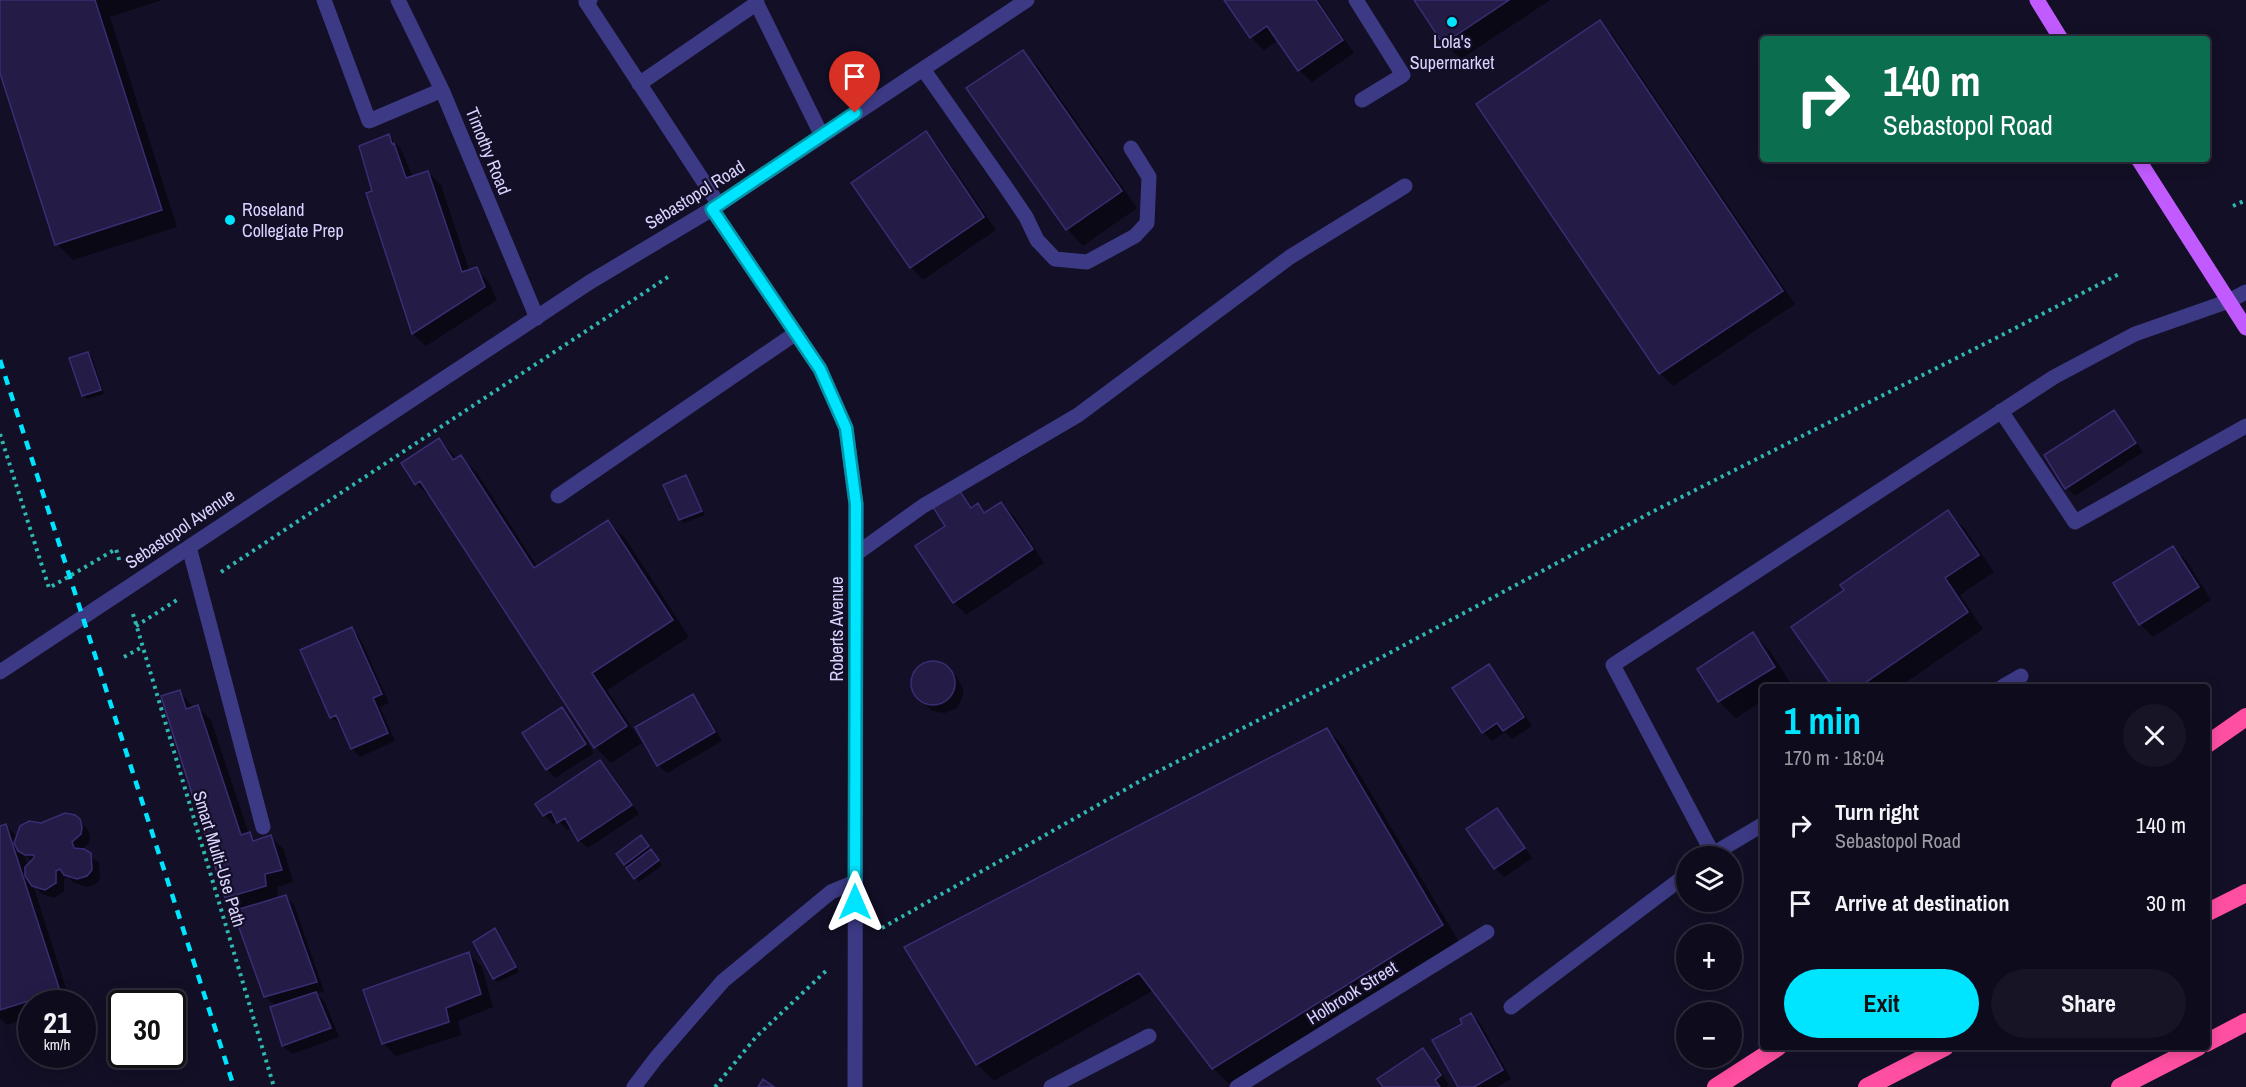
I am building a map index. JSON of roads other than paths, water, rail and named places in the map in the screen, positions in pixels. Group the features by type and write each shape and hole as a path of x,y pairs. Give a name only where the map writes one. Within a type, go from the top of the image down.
{"highway":[{"path":"2210,742 2246,717"},
{"path":"2210,911 2246,893"},
{"path":"2210,1040 2246,1022"},
{"path":"1716,1087 1773,1050"},
{"path":"1867,1087 1940,1050"},
{"path":"2120,1087 2192,1050"}],"main road":[{"path":"2037,0 2059,36"},
{"path":"2140,162 2246,328"}],"street":[{"path":"324,0 369,121 442,90"},
{"name":"Timothy Road","path":"398,0 442,90 537,318"},
{"name":"Roberts Avenue","path":"590,0 586,2 820,369 846,428 856,504 855,1087"},
{"name":"Sebastopol Road","path":"381,419 590,282 716,207 923,69 1010,5 1027,0"},
{"path":"1356,0 1403,75 1362,100"},
{"path":"639,84 756,2 822,136"},
{"path":"923,69 1026,217 1037,240 1055,259 1087,262 1135,236 1147,223 1149,177 1131,148"},
{"path":"856,554 923,506 1078,415 1290,257 1405,186"},
{"path":"1707,846 1613,665 2054,377 2135,334 2229,301 2246,292"},
{"path":"558,496 796,333"},
{"path":"2001,411 2075,522 2246,426"},
{"name":"Sebastopol Avenue","path":"0,672 381,419"},
{"path":"189,547 263,827"},
{"path":"2007,684 2021,676"},
{"path":"1727,846 1760,826"},
{"path":"634,1087 723,981 831,892 855,882"},
{"path":"1511,1007 1676,882"},
{"name":"Holbrook Street","path":"1237,1087 1487,932"},
{"path":"1051,1087 1149,1036"}],"railway":[{"path":"0,360 234,1087"}],"place":[{"name":"Lola's Supermarket","path":"1452,22"},
{"name":"Roseland Collegiate Prep","path":"230,220"}]}
